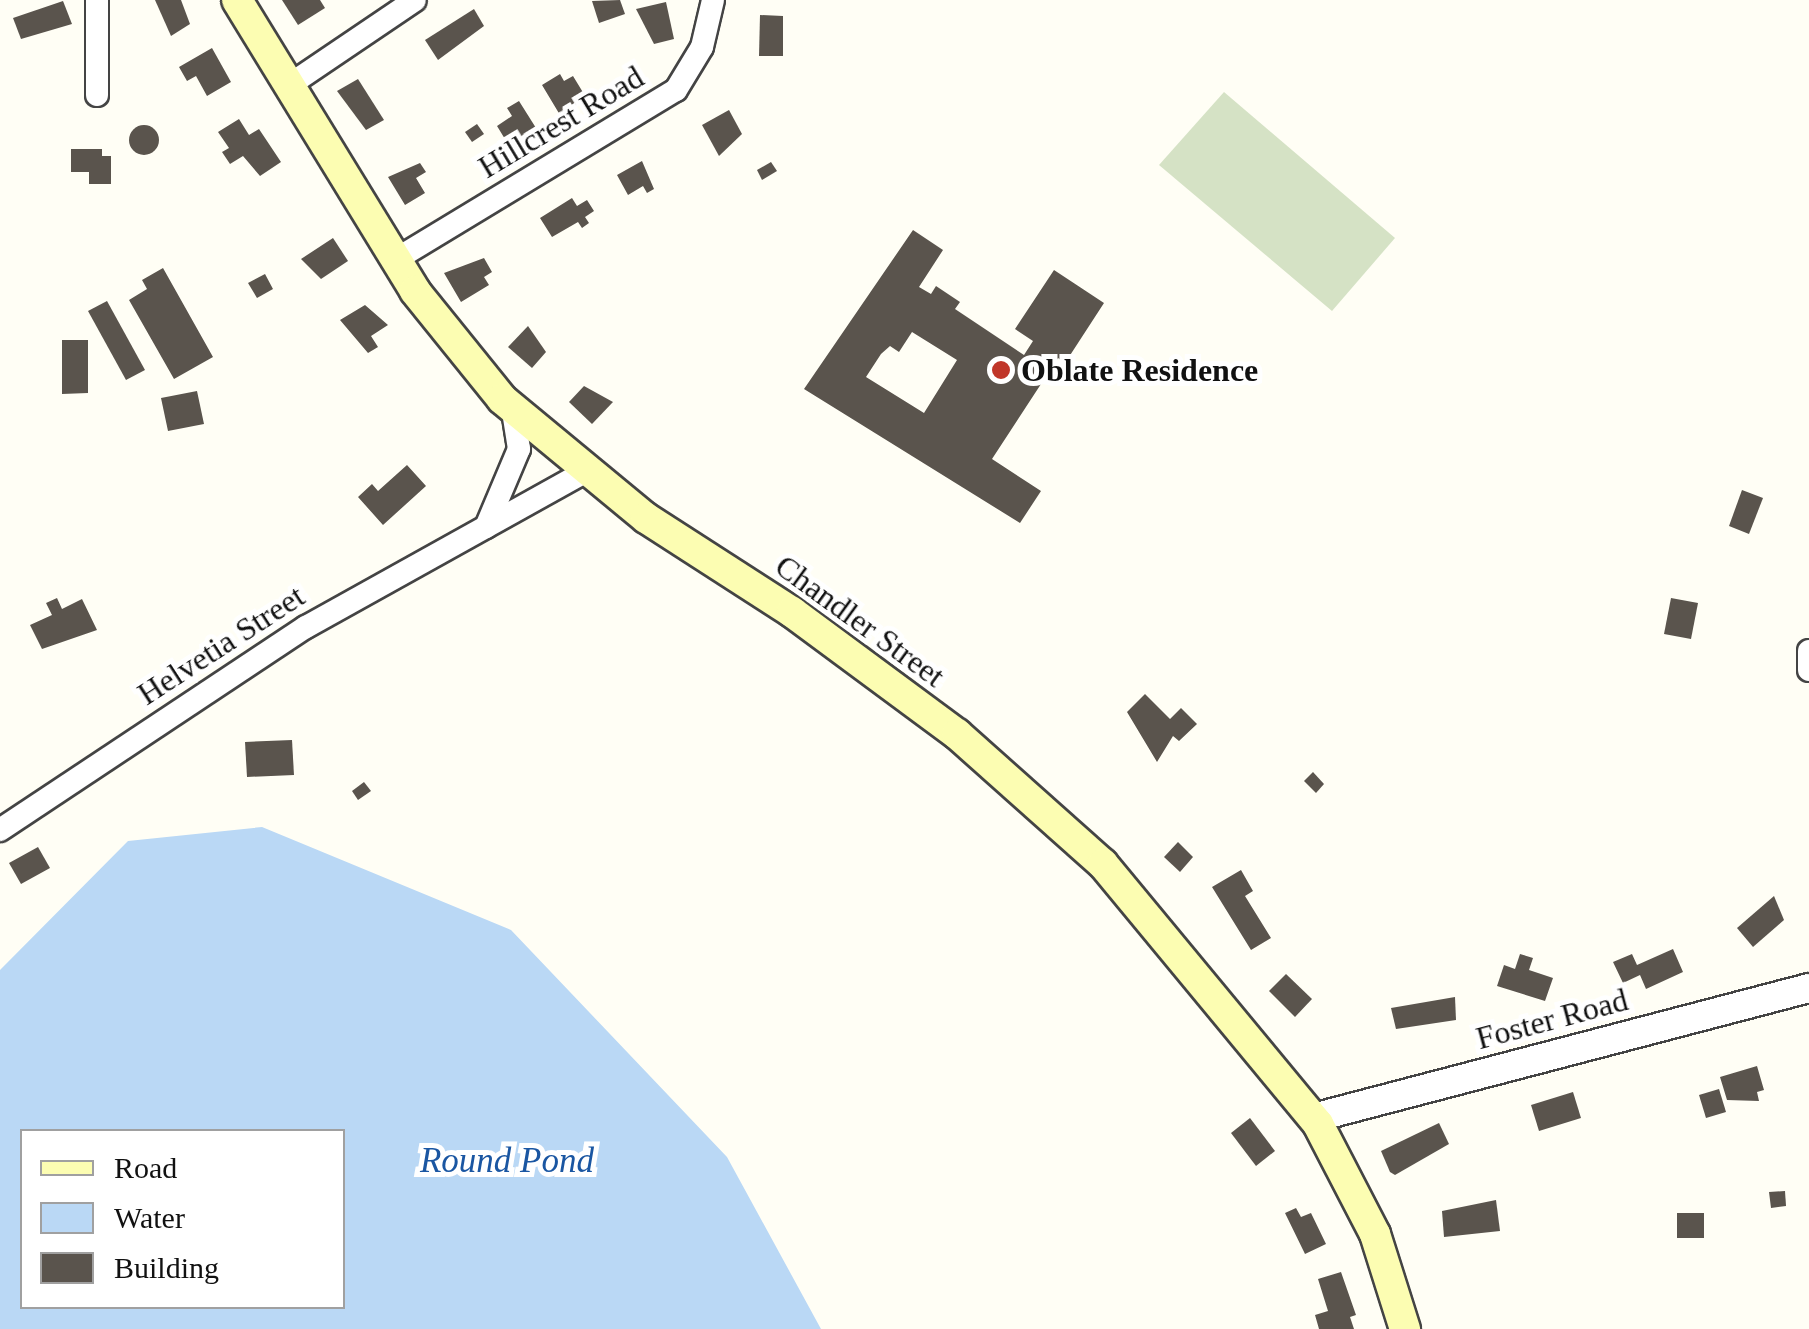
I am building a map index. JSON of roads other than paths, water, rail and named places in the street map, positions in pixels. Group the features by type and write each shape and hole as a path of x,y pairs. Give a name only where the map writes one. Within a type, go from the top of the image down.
{"main road":[{"name":"Chandler Street","path":"237,0 396,260 467,362 513,410 646,518 792,612 1016,780 1127,892 1314,1118 1375,1234 1405,1329"}],"street":[{"path":"97,0 97,96"},
{"path":"288,86 415,0"},
{"name":"Hillcrest Road","path":"396,260 676,90 702,47 713,0"},
{"path":"486,527 519,449 513,410"},
{"name":"Helvetia Street","path":"0,830 306,626 586,471"},
{"path":"1809,651 1809,670"},
{"name":"Foster Road","path":"1314,1118 1809,988"}],"water":[{"name":"Round Pond","path":"262,827 511,930 727,1157 821,1329 0,1329 0,970 128,841"}],"place":[{"name":"Oblate Residence","path":"1001,370"}]}
